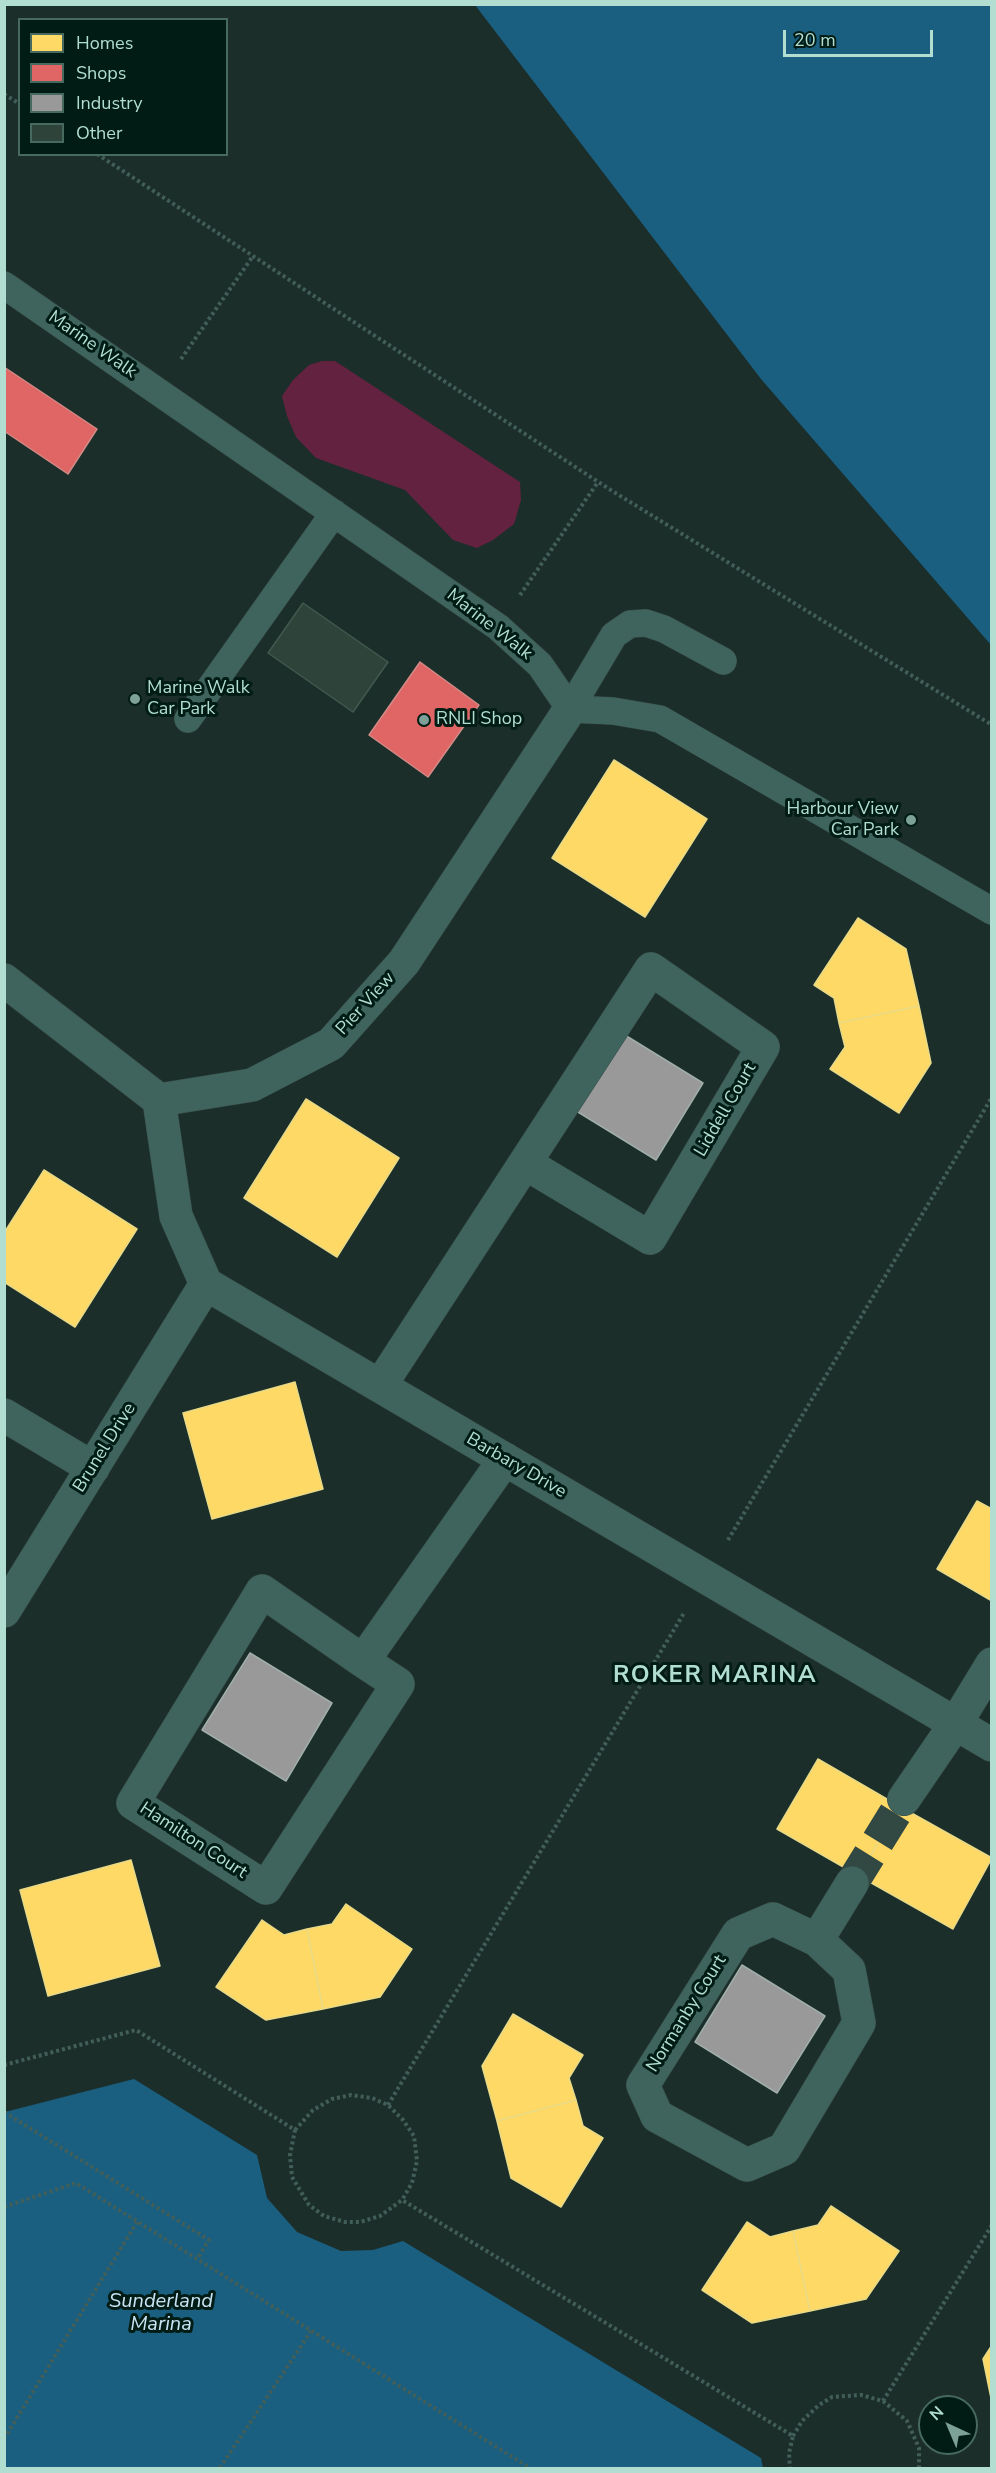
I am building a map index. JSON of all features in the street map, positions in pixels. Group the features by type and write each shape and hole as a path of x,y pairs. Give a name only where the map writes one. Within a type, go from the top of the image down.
{"street":[{"name":"Pier View","path":"159,1100 252,1084 331,1044 404,962 570,709"},
{"name":"Liddell Court","path":"380,1386 651,969 763,1047 650,1238 525,1163"},
{"path":"4,980 159,1100 176,1216 206,1284"},
{"name":"Barbary Drive","path":"206,1284 992,1745"},
{"name":"Brunel Drive","path":"4,1611 206,1284"},
{"path":"4,1415 93,1468"},
{"path":"363,1661 505,1459"},
{"name":"Hamilton Court","path":"262,1591 363,1661 398,1684 266,1888 133,1803 262,1591"},
{"path":"904,1799 956,1723 992,1664"},
{"path":"817,1940 852,1883"},
{"name":"Normanby Court","path":"773,1919 817,1940 849,1970 860,2023 784,2149 747,2165 657,2116 643,2085 738,1934 773,1919"}],"lane":[{"name":"Marine Walk","path":"4,285 498,627 540,665 570,709"},
{"path":"188,719 334,513"},
{"path":"723,661 664,629 646,623 630,624 614,635 570,709 613,711 660,719 992,911"}],"path":[{"path":"4,94 18,103"},
{"path":"100,156 598,482 992,725"},
{"path":"158,391 253,256"},
{"path":"498,627 598,482"},
{"path":"4,2065 136,2030 295,2130"},
{"path":"351,2095 372,2098 388,2105 404,2120 414,2136 417,2161 412,2183 402,2200 380,2216 360,2222 345,2222 324,2216 309,2205 292,2177 290,2155 295,2130 313,2110 332,2099 351,2095"},
{"path":"4,2112 209,2240 196,2259"},
{"path":"4,2207 76,2183 530,2469"},
{"path":"402,2200 793,2436"},
{"path":"4,2439 137,2222"},
{"path":"883,2401 992,2225"},
{"path":"220,2469 311,2331"},
{"path":"790,2469 789,2453 793,2436 802,2421 819,2405 832,2397 861,2395 883,2401 907,2421 919,2448 919,2469"}],"shaded area":[{"path":"322,361 335,361 520,482 521,500 514,524 493,540 477,548 453,540 405,490 316,458 296,437 282,396 293,380 309,365"}],"water":[{"path":"475,5 991,5 991,645 761,379"},
{"name":"Sunderland Marina","path":"134,2079 257,2155 267,2198 297,2232 341,2251 373,2250 403,2241 761,2458 763,2468 5,2468 5,2112"}],"building: Homes":[{"path":"614,760 707,819 645,917 552,858"},
{"path":"858,918 906,949 919,1006 839,1023 834,998 814,985"},
{"path":"919,1006 931,1063 899,1113 830,1069 845,1047 839,1023"},
{"path":"306,1099 399,1158 337,1257 244,1198"},
{"path":"44,1170 137,1229 75,1327 4,1282 4,1233"},
{"path":"295,1382 323,1489 212,1519 183,1413"},
{"path":"977,1501 992,1509 992,1601 937,1569"},
{"path":"818,1759 899,1806 859,1876 777,1829"},
{"path":"899,1806 992,1858 953,1929 859,1876"},
{"path":"131,1860 160,1966 48,1996 20,1890"},
{"path":"346,1904 412,1949 380,1997 323,2009 307,1929 332,1924"},
{"path":"262,1920 284,1935 307,1929 323,2009 266,2020 216,1987"},
{"path":"513,2014 583,2055 569,2078 576,2100 497,2121 482,2066"},
{"path":"576,2100 583,2126 603,2138 561,2207 511,2178 497,2121"},
{"path":"831,2206 899,2251 866,2299 810,2311 793,2231 818,2225"},
{"path":"747,2222 770,2237 793,2231 810,2311 752,2323 702,2290"},
{"path":"992,2345 992,2403 983,2359"}],"building: Shops":[{"path":"4,367 97,429 68,474 4,431"},
{"name":"RNLI Shop","path":"420,662 479,705 428,777 369,735"}],"building: Industry":[{"path":"620,1032 703,1083 656,1160 573,1109"},
{"path":"250,1653 332,1703 286,1781 202,1730"},
{"path":"742,1965 825,2016 777,2093 695,2042"}],"building: Other":[{"path":"303,603 388,662 353,712 268,653"}],"tunnel":[{"path":"852,1883 904,1799"}],"place":[{"name":"Marine Walk Car Park","path":"135,699"},
{"name":"RNLI Shop","path":"424,720"},
{"name":"Harbour View Car Park","path":"911,820"}],"district":[{"name":"ROKER MARINA","path":"715,1676"}]}
